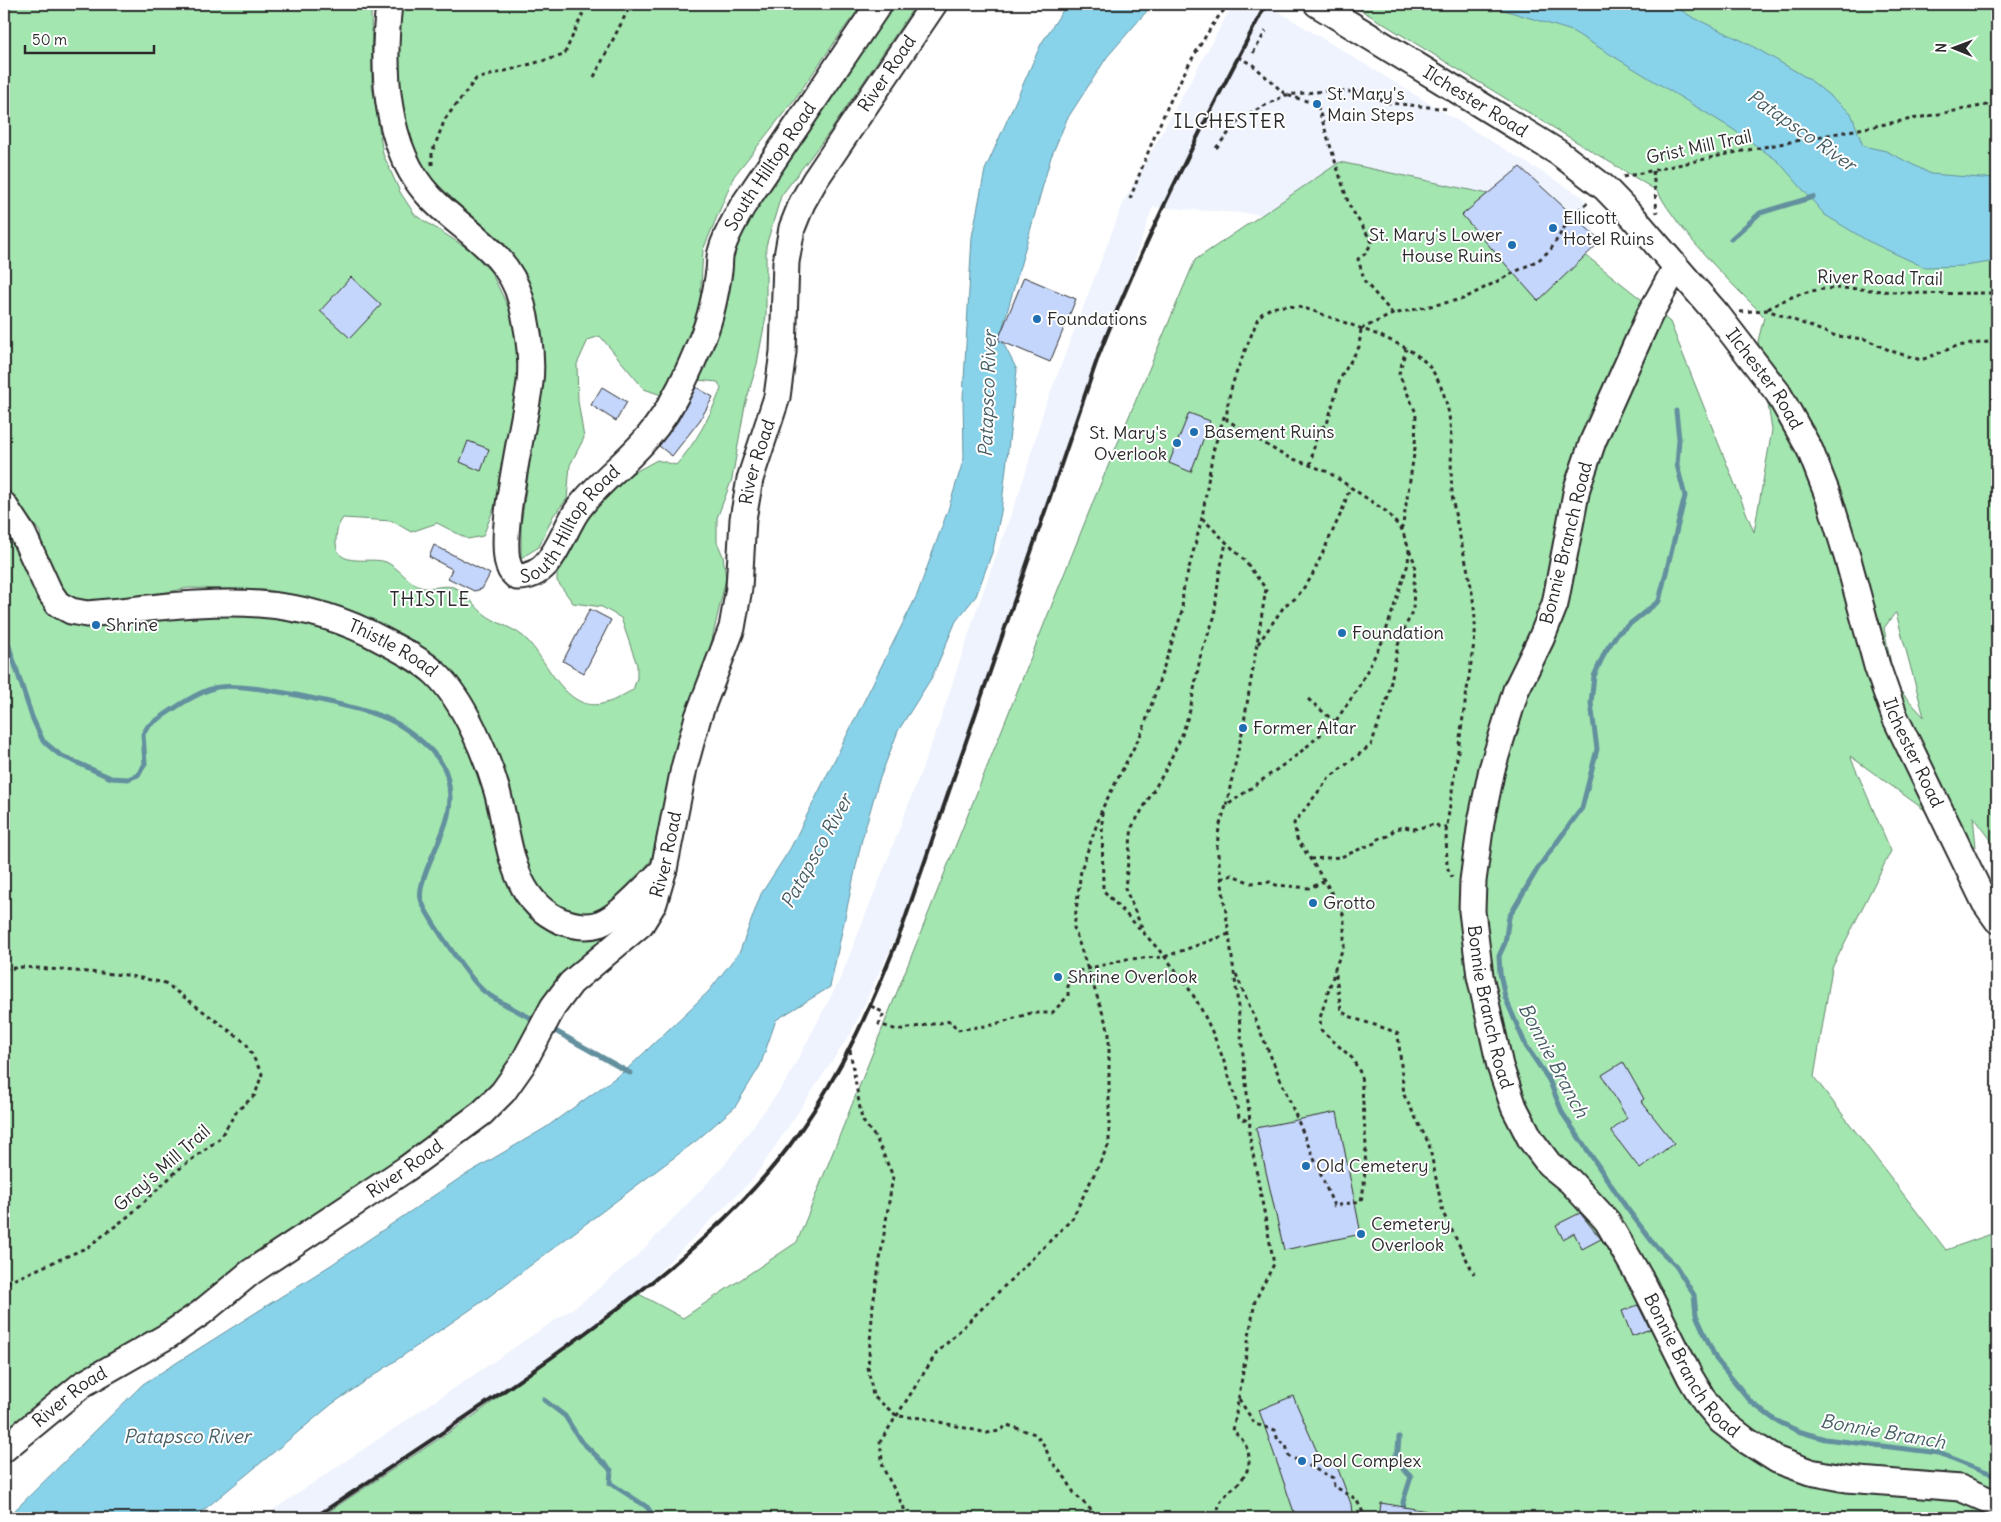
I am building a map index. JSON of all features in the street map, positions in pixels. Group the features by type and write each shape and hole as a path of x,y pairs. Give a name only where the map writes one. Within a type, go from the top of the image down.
{"street":[{"name":"South Hilltop Road","path":"389,4 385,35 388,80 398,148 410,173 431,198 479,238 509,270 521,298 531,348 530,381 510,497 506,539 510,569 517,578 527,578 543,567 555,553 578,509 649,436 666,413 705,331 714,298 720,253 729,230 742,207 879,4"},
{"name":"River Road","path":"4,1449 84,1384 169,1335 282,1251 443,1144 482,1113 503,1092 554,1007 571,983 641,924 654,903 664,869 684,768 696,726 732,628 739,588 743,519 750,479 777,398 783,352 786,262 792,228 802,203 815,180 934,4"},
{"name":"Ilchester Road","path":"1317,4 1559,153 1598,194 1633,217 1717,314 1778,393 1810,450 1830,501 1877,666 1895,717 1976,885 1997,920"},
{"name":"Bonnie Branch Road","path":"1676,267 1649,316 1593,441 1577,488 1555,604 1541,639 1516,690 1492,769 1481,822 1473,881 1472,906 1474,941 1489,1025 1514,1107 1531,1140 1549,1164 1570,1181 1607,1221 1644,1285 1690,1377 1705,1402 1721,1422 1746,1441 1777,1460 1810,1472 1847,1479 1960,1488 1997,1504"},
{"name":"Thistle Road","path":"4,505 23,534 49,591 58,604 71,611 88,614 195,603 243,602 292,606 332,617 369,633 409,654 436,675 456,699 471,726 497,791 515,868 524,888 536,904 551,917 568,924 583,926 599,924 618,912 664,869"}],"path":[{"path":"431,198 432,152 445,119 476,79 564,55 587,4"},
{"path":"594,77 631,4"},
{"path":"1130,199 1157,125 1177,84 1219,14 1230,4"},
{"path":"1253,53 1266,31"},
{"path":"1238,57 1253,65 1286,95 1317,104 1345,187 1349,205 1372,242 1366,253 1358,259 1366,282 1393,314"},
{"path":"1216,148 1242,117 1286,95 1326,91 1358,92 1390,103 1411,107 1458,110"},
{"name":"Grist Mill Trail","path":"1362,329 1393,314 1463,298 1540,259 1551,249 1572,215 1615,179 1732,153 1997,103"},
{"name":"River Road Trail","path":"1997,292 1916,293 1821,288 1788,296 1767,310 1836,336 1866,339 1892,351 1921,360 1956,346 1997,341"},
{"path":"904,1518 904,1508 883,1468 880,1442 936,1354 1072,1219 1108,1144 1109,1032 1074,928 1081,870 1102,809 1143,730 1182,612 1183,591 1202,518 1213,451 1233,384 1261,314 1273,307 1303,307 1362,329 1406,349 1424,360 1433,373 1448,411 1453,499 1476,614 1475,636 1448,824 1447,866 1472,906"},
{"path":"1310,465 1318,430 1327,424 1340,379 1359,347 1362,329"},
{"path":"1402,530 1415,448 1416,413 1399,374 1406,349"},
{"path":"1226,411 1227,420 1232,425 1283,455 1328,472 1387,512 1402,530 1415,564 1413,609 1398,645 1388,697 1371,745 1329,778 1294,823 1297,839 1344,916 1344,946 1335,968 1320,1018 1321,1030 1352,1058 1361,1074 1366,1146 1364,1186 1360,1200 1334,1206 1234,969"},
{"path":"1257,645 1285,605 1296,598 1311,578 1342,512 1350,488"},
{"path":"1202,518 1245,561 1266,589 1226,806 1219,827 1217,847 1234,969 1250,1122 1249,1133 1274,1264 1255,1301 1233,1431 1242,1437 1250,1454 1249,1464 1244,1477 1219,1503 1217,1518"},
{"path":"1145,935 1125,888 1132,827 1166,771 1182,735 1190,710 1201,654 1214,618 1219,575 1226,543"},
{"path":"1226,806 1297,754 1335,722 1358,690 1383,640 1408,564 1409,549"},
{"path":"1308,699 1335,722"},
{"path":"1102,809 1103,890 1145,935 1188,986 1218,1045 1240,1117 1250,1122"},
{"path":"1310,859 1341,857 1377,842 1378,838 1388,836 1395,829 1406,827 1414,829 1436,824 1446,829 1448,824"},
{"path":"1221,879 1232,874 1251,883 1270,882 1276,886 1310,888 1324,881"},
{"path":"870,1006 884,1013 879,1024 898,1030 952,1021 957,1030 992,1025 1031,1013 1052,1013 1068,996 1068,975 1087,967 1127,959 1164,957 1229,934"},
{"name":"Gray's Mill Trail","path":"4,969 23,967 126,975 164,984 246,1043 262,1074 255,1095 238,1110 219,1139 179,1169 131,1214 88,1248 4,1284"},
{"path":"1335,968 1341,1011 1350,1017 1384,1026 1398,1034 1404,1096 1429,1144 1443,1213 1474,1274"},
{"path":"850,1050 862,1120 876,1138 893,1176 873,1305 868,1367 873,1396 897,1416 922,1418 987,1433 1000,1431 1007,1425 1035,1434 1074,1493 1098,1518"},
{"path":"1238,1399 1256,1424 1275,1430 1278,1440 1286,1445 1289,1456 1333,1478 1334,1486 1356,1500 1366,1518"}],"shaded area":[{"path":"1233,4 1266,4 1583,197 1595,237 1153,207 900,928 851,1033 754,1178 637,1293 475,1415 319,1518 261,1518 585,1300 639,1254 723,1167 787,1080 841,977 890,853 939,724 976,612 1024,478 1043,412 1124,201"}],"green space":[{"path":"4,4 371,4 372,85 383,154 400,192 415,215 470,250 491,272 517,325 519,387 494,508 483,536 468,539 437,523 411,532 392,521 343,518 337,533 336,543 338,551 348,559 386,562 420,587 449,586 458,589 488,617 512,629 528,641 569,694 580,701 592,705 609,702 633,690 637,678 637,665 621,618 602,607 573,603 557,581 557,574 586,514 615,483 657,460 676,465 696,438 721,389 718,382 697,380 731,239 883,13 898,4 916,4 831,130 781,196 766,246 766,316 757,364 745,405 732,479 717,518 717,542 723,556 726,578 708,657 651,860 631,887 604,908 584,915 569,914 534,889 450,677 314,602 267,590 189,588 118,601 82,603 59,594 41,545 40,532 9,492 4,479"},
{"path":"401,4 864,4 848,23 794,100 734,176 703,250 699,322 670,398 644,389 600,336 588,340 577,364 578,401 584,438 570,465 567,499 553,516 539,547 521,558 521,525 543,368 530,286 504,243 456,202 422,169 410,143 398,80"},
{"path":"1351,4 1997,4 1997,848 1973,816 1976,847 1850,756 1891,851 1832,968 1814,1077 1946,1250 1997,1232 1997,1518 319,1518 475,1415 637,1293 683,1318 797,1242 1095,497 1195,260 1340,162 1516,200 1670,322 1754,532 1772,430 1758,341 1764,317 1691,239 1657,191","holes":["1896,613 1924,717 1895,685 1884,628"]},
{"path":"4,526 41,602 53,617 62,621 75,625 90,626 241,612 329,626 403,663 426,680 445,703 477,763 487,795 505,872 515,897 527,913 545,927 566,935 623,920 476,1107 4,1439"}],"water":[{"name":"Patapsco River","path":"1067,4 1153,4 1107,57 1067,119 1051,157 1000,337 1017,370 1001,512 993,550 976,596 956,621 932,677 898,731 878,783 861,843 830,987 776,1020 760,1066 735,1107 696,1141 483,1301 332,1404 194,1518 7,1518 143,1384 331,1265 460,1178 545,1128 626,1070 709,991 740,951 761,894 790,849 917,595 948,510 964,458 963,398 972,237 985,170 1041,44"},
{"name":"Patapsco River","path":"1485,4 1671,4 1692,17 1747,43 1809,79 1851,113 1863,146 1886,151 1931,174 1981,178 1997,177 1997,261 1964,266 1924,267 1868,241 1825,215 1778,161 1731,128 1572,31"}],"building":[{"path":"1520,167 1601,241 1538,301 1462,215"},
{"path":"351,277 381,305 350,338 320,311"},
{"name":"Foundations","path":"1024,277 1076,299 1050,362 998,340"},
{"path":"602,387 627,402 616,421 591,405"},
{"path":"696,387 713,397 700,420 672,456 659,446 678,421"},
{"name":"Basement Ruins","path":"1189,413 1210,421 1191,472 1169,463"},
{"path":"468,441 489,449 481,471 460,462"},
{"path":"434,545 490,574 482,589 474,591 448,578 452,569 429,557"},
{"path":"590,609 611,620 584,673 563,661"},
{"path":"1623,1062 1644,1099 1641,1101 1674,1143 1640,1169 1611,1131 1627,1118 1602,1075"},
{"name":"Old Cemetery","path":"1337,1112 1361,1234 1284,1250 1256,1128"},
{"path":"1580,1213 1601,1239 1582,1249 1574,1233 1563,1239 1556,1225"},
{"path":"1638,1305 1650,1329 1632,1336 1622,1311"},
{"name":"Pool Complex","path":"1293,1396 1318,1454 1338,1469 1351,1504 1352,1513 1347,1518 1296,1518 1259,1410"},
{"path":"1381,1503 1427,1511 1426,1518 1379,1518"}],"waterway":[{"path":"1731,239 1760,213 1813,197"},
{"name":"Bonnie Branch","path":"1676,411 1679,439 1677,465 1685,496 1659,601 1617,634 1605,652 1594,676 1591,703 1597,749 1582,808 1538,868 1509,917 1505,943 1499,956 1505,997 1526,1046 1549,1080 1563,1114 1626,1207 1654,1244 1676,1266 1694,1295 1696,1315 1716,1359 1751,1402 1775,1420 1798,1431 1825,1439 1939,1453 1997,1476"},
{"path":"4,631 32,717 43,741 60,755 111,778 128,779 138,775 145,764 143,734 148,726 188,700 214,688 228,687 274,691 354,708 388,719 414,735 431,751 444,768 450,791 450,806 447,819 426,870 422,886 421,897 424,907 450,948 479,986 498,1000 538,1022"},
{"path":"550,1028 630,1073"},
{"path":"544,1400 565,1416 580,1440 611,1470 610,1483 647,1507 655,1518"},
{"path":"1399,1437 1398,1450 1394,1459 1411,1477 1403,1502 1405,1514"}],"railway":[{"path":"314,1518 530,1373 600,1322 681,1258 755,1187 778,1161 814,1110 843,1060 869,1008 902,928 1098,357 1116,312 1177,178 1266,4"}],"place":[{"name":"St. Mary's Main Steps","path":"1317,104"},
{"name":"Ellicott Hotel Ruins","path":"1553,228"},
{"name":"St. Mary's Lower House Ruins","path":"1512,245"},
{"name":"Foundations","path":"1037,319"},
{"name":"Basement Ruins","path":"1194,432"},
{"name":"St. Mary's Overlook","path":"1177,443"},
{"name":"Shrine","path":"96,625"},
{"name":"Foundation","path":"1342,633"},
{"name":"Former Altar","path":"1243,728"},
{"name":"Grotto","path":"1313,903"},
{"name":"Shrine Overlook","path":"1058,977"},
{"name":"Old Cemetery","path":"1306,1166"},
{"name":"Cemetery Overlook","path":"1361,1234"},
{"name":"Pool Complex","path":"1302,1461"}],"district":[{"name":"ILCHESTER","path":"1230,121"},
{"name":"THISTLE","path":"430,599"}]}
